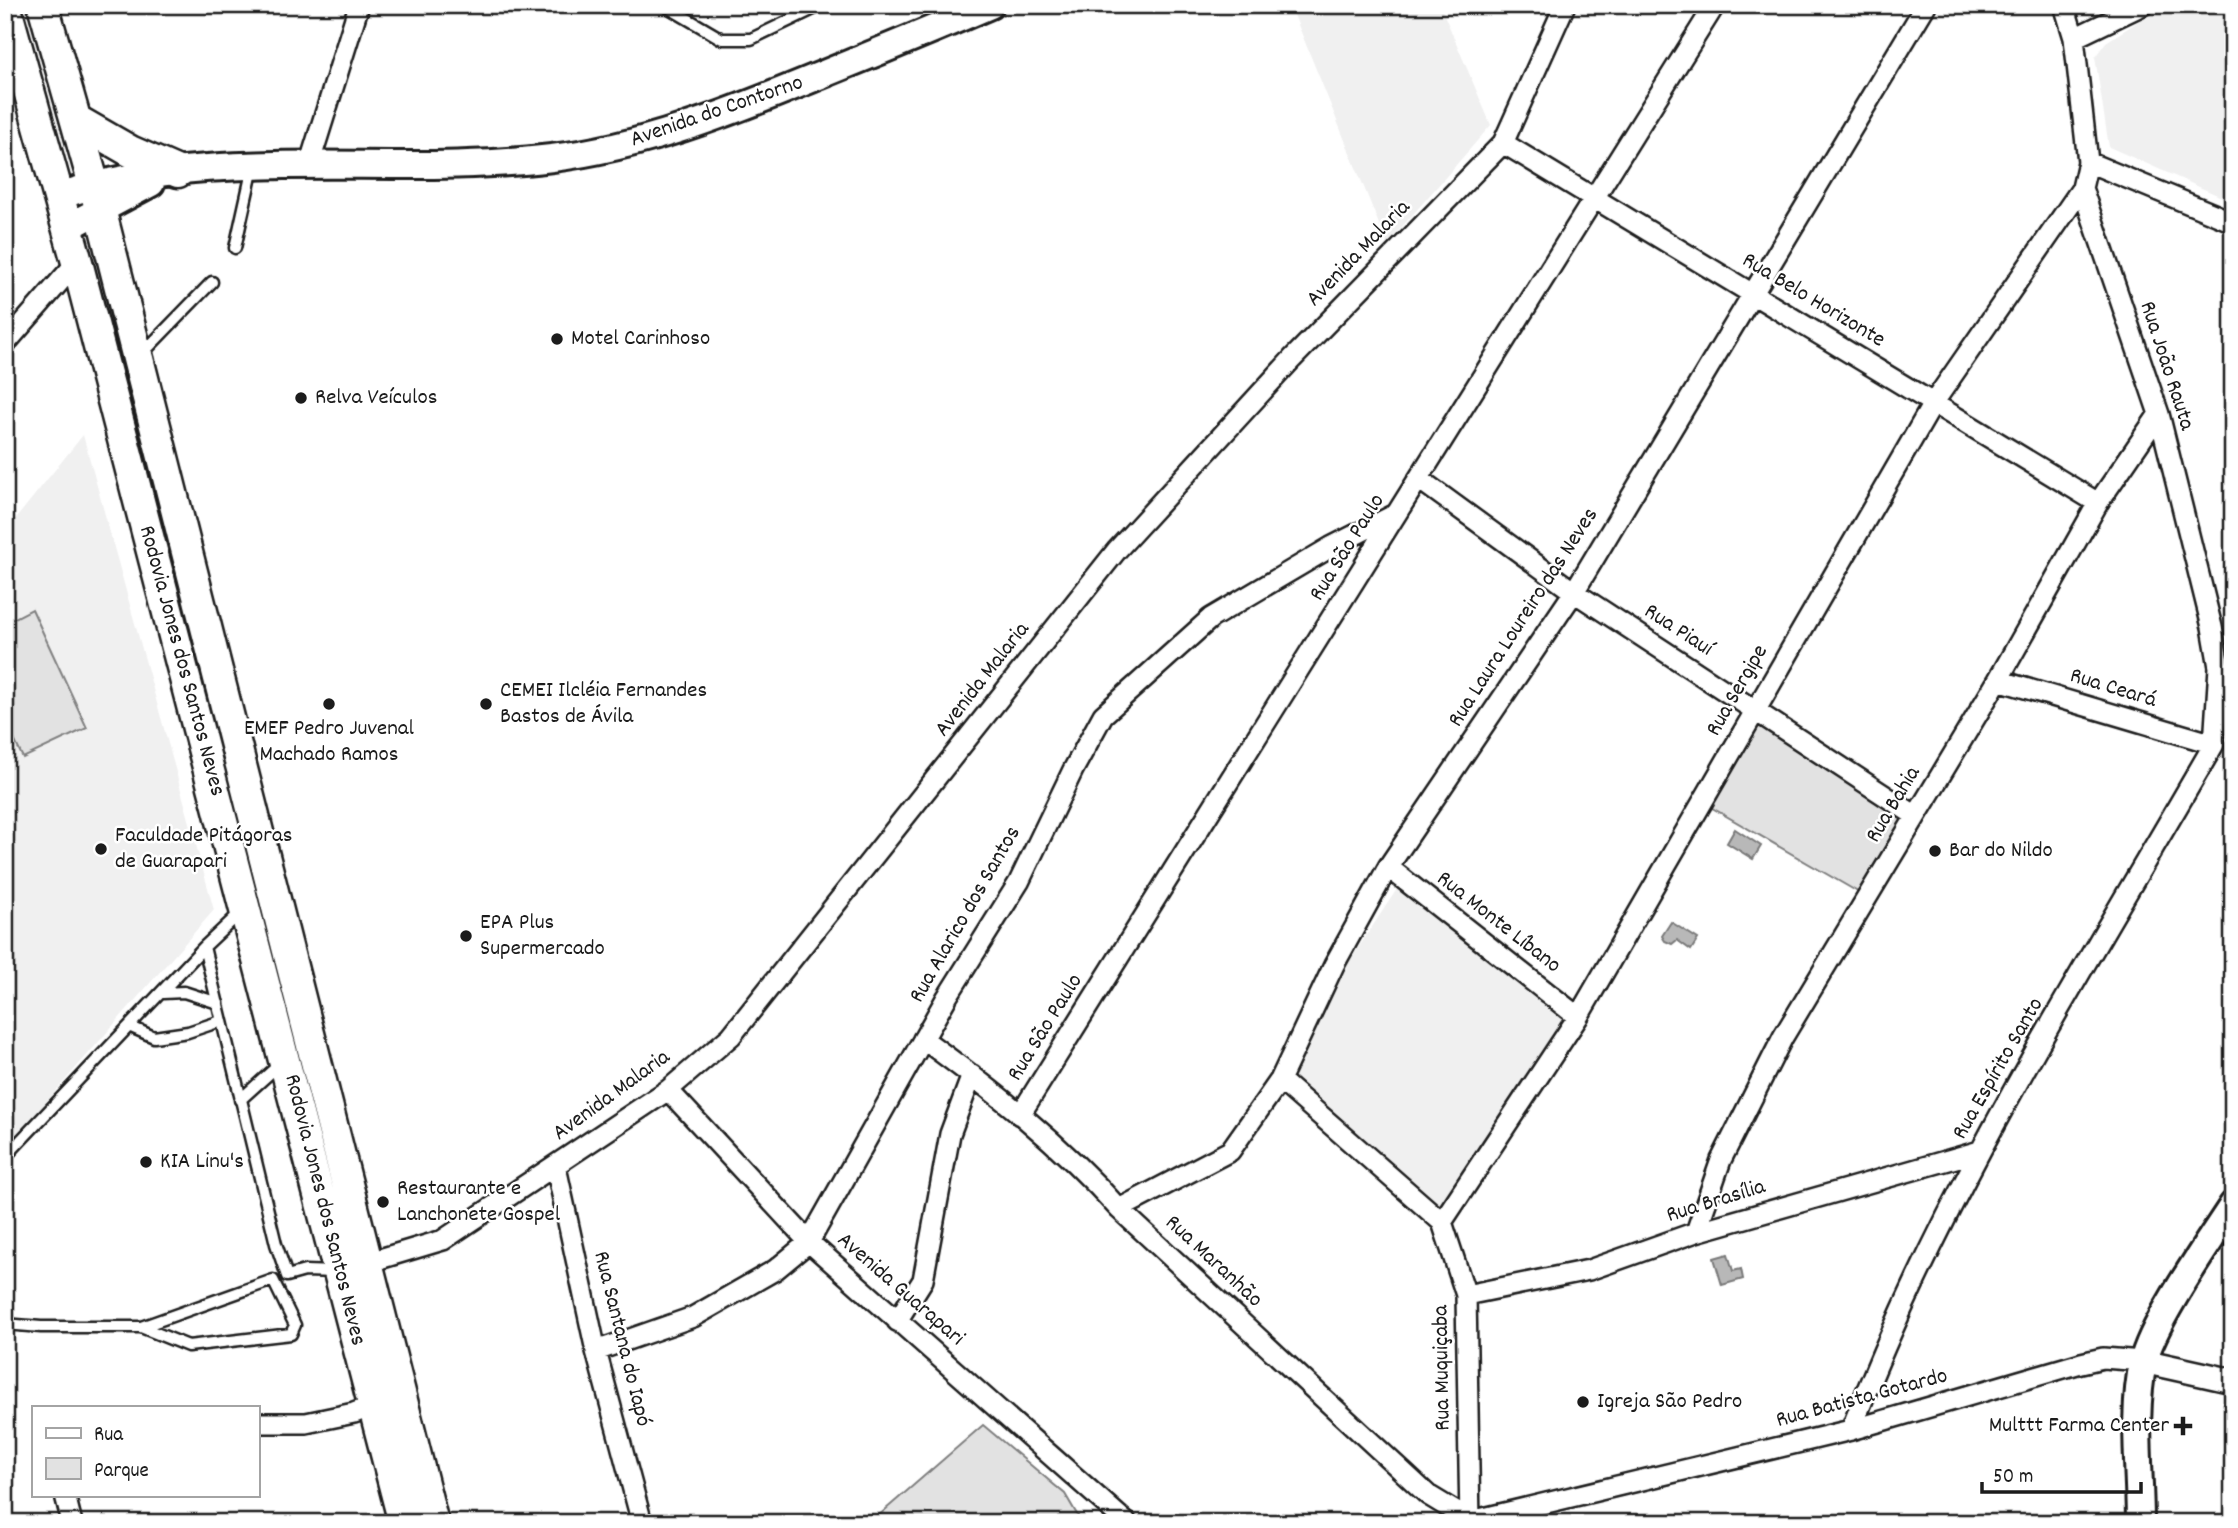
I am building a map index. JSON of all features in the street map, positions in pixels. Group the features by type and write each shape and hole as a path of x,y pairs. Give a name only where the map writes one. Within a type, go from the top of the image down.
{"main road":[{"name":"Rodovia Jones dos Santos Neves","path":"5,5 68,227 404,1523"},
{"name":"Rodovia Jones dos Santos Neves","path":"43,5 97,196 433,1523"},
{"name":"Avenida do Contorno","path":"59,196 97,196 178,172 309,165 478,165 554,158 641,142 755,102 990,5"},
{"path":"76,120 130,151 178,172"},
{"name":"Avenida do Contorno","path":"68,227 97,196"},
{"path":"238,877 268,870"},
{"path":"2140,1523 2139,1406 2143,1361 2160,1324 2233,1205"}],"street":[{"path":"309,165 359,5"},
{"name":"Avenida Malaria","path":"339,1272 443,1241 668,1090 731,1036 1117,550 1292,359 1503,143 1565,5"},
{"name":"Rua São Paulo","path":"1020,1115 1715,5"},
{"name":"Rua Laura Loureiro das Neves","path":"1119,1209 1230,1151 1280,1080 1334,965 1388,867 1574,592 1926,5"},
{"path":"2064,5 2074,38 2088,162 2082,188"},
{"path":"2074,38 2143,5"},
{"name":"Rua Belo Horizonte","path":"1503,143 2098,503"},
{"path":"2088,162 2233,222"},
{"name":"Rua Sergipe","path":"1442,1222 1578,1017 1934,402 2082,188"},
{"name":"Rua João Rauta","path":"2082,188 2158,414 2212,627 2219,667 2214,744"},
{"path":"5,344 77,262"},
{"name":"Rua Bahia","path":"1696,1232 1721,1160 1783,1037 1998,680 2098,503 2158,414"},
{"name":"Rua Piauí","path":"1419,480 1574,592 1916,816"},
{"name":"Rua Alarico dos Santos","path":"596,1351 693,1317 775,1269 809,1242 923,1040 1019,882 1103,715 1211,618 1331,547 1399,513"},
{"name":"Rua Ceará","path":"1998,680 2214,744"},
{"name":"Rua Espírito Santo","path":"1851,1430 1877,1362 1980,1151 2214,744"},
{"name":"Rua Monte Líbano","path":"1388,867 1578,1017"},
{"name":"Rua Maranhão","path":"923,1040 972,1075 1080,1165 1119,1209 1428,1495 1470,1522"},
{"path":"897,1321 923,1280 950,1134 972,1075"},
{"path":"1280,1080 1442,1222"},
{"name":"Avenida Guarapari","path":"668,1090 809,1242 1119,1519"},
{"name":"Rua Brasília","path":"1466,1295 1589,1270 1696,1232 1980,1151"},
{"name":"Rua Santana do Iapó","path":"556,1167 596,1351 642,1523"},
{"name":"Rua Muquiçaba","path":"1442,1222 1466,1295 1470,1522"},
{"name":"Rua Batista Gotardo","path":"1470,1522 1851,1430 2081,1363 2102,1358 2143,1361"},
{"path":"2143,1361 2233,1381"},
{"path":"259,1423 306,1423 354,1413 402,1397"},
{"path":"65,1496 72,1523"}],"lane":[{"path":"664,5 722,40 751,40 822,5"},
{"path":"235,248 253,167"},
{"path":"138,358 212,282"},
{"path":"5,1157 204,947 246,907"},
{"path":"204,947 240,1100 287,1276"},
{"path":"163,993 184,992 218,1003"},
{"path":"131,1027 154,1037 222,1021"},
{"path":"240,1100 285,1059"},
{"path":"5,1324 54,1327 141,1326 305,1271 339,1272"},
{"path":"141,1326 188,1346 291,1334 295,1325 274,1280"}],"shaded area":[{"path":"1290,5 1440,5 1491,125 1387,244"},
{"path":"2164,5 2233,5 2233,202 2109,147 2095,57 2106,42"},
{"name":"Faculdade Pitágoras de Guarapari","path":"83,435 214,910 5,1149 5,532"},
{"path":"1735,829 1761,846 1753,859 1727,843"},
{"path":"1397,889 1562,1020 1440,1206 1293,1076 1343,971"},
{"path":"1671,922 1698,939 1691,950 1677,940 1672,944 1665,941 1662,936"},
{"path":"1728,1254 1733,1271 1741,1269 1743,1279 1722,1285 1714,1258"}],"green space":[{"path":"32,609 87,728 23,758 5,721 5,623"},
{"path":"1756,717 1910,816 1863,895 1707,805"},
{"path":"983,1425 1065,1494 1082,1523 870,1523"}],"place":[{"name":"Motel Carinhoso","path":"557,339"},
{"name":"Relva Veículos","path":"301,398"},
{"name":"EMEF Pedro Juvenal Machado Ramos","path":"329,704"},
{"name":"CEMEI Ilcléia Fernandes Bastos de Ávila","path":"486,704"},
{"name":"Faculdade Pitágoras de Guarapari","path":"101,849"},
{"name":"Bar do Nildo","path":"1935,851"},
{"name":"EPA Plus Supermercado","path":"466,936"},
{"name":"KIA Linu's","path":"146,1162"},
{"name":"Restaurante e Lanchonete Gospel","path":"383,1202"},
{"name":"Igreja São Pedro","path":"1583,1402"},
{"name":"Multtt Farma Center","path":"2183,1426"}]}
